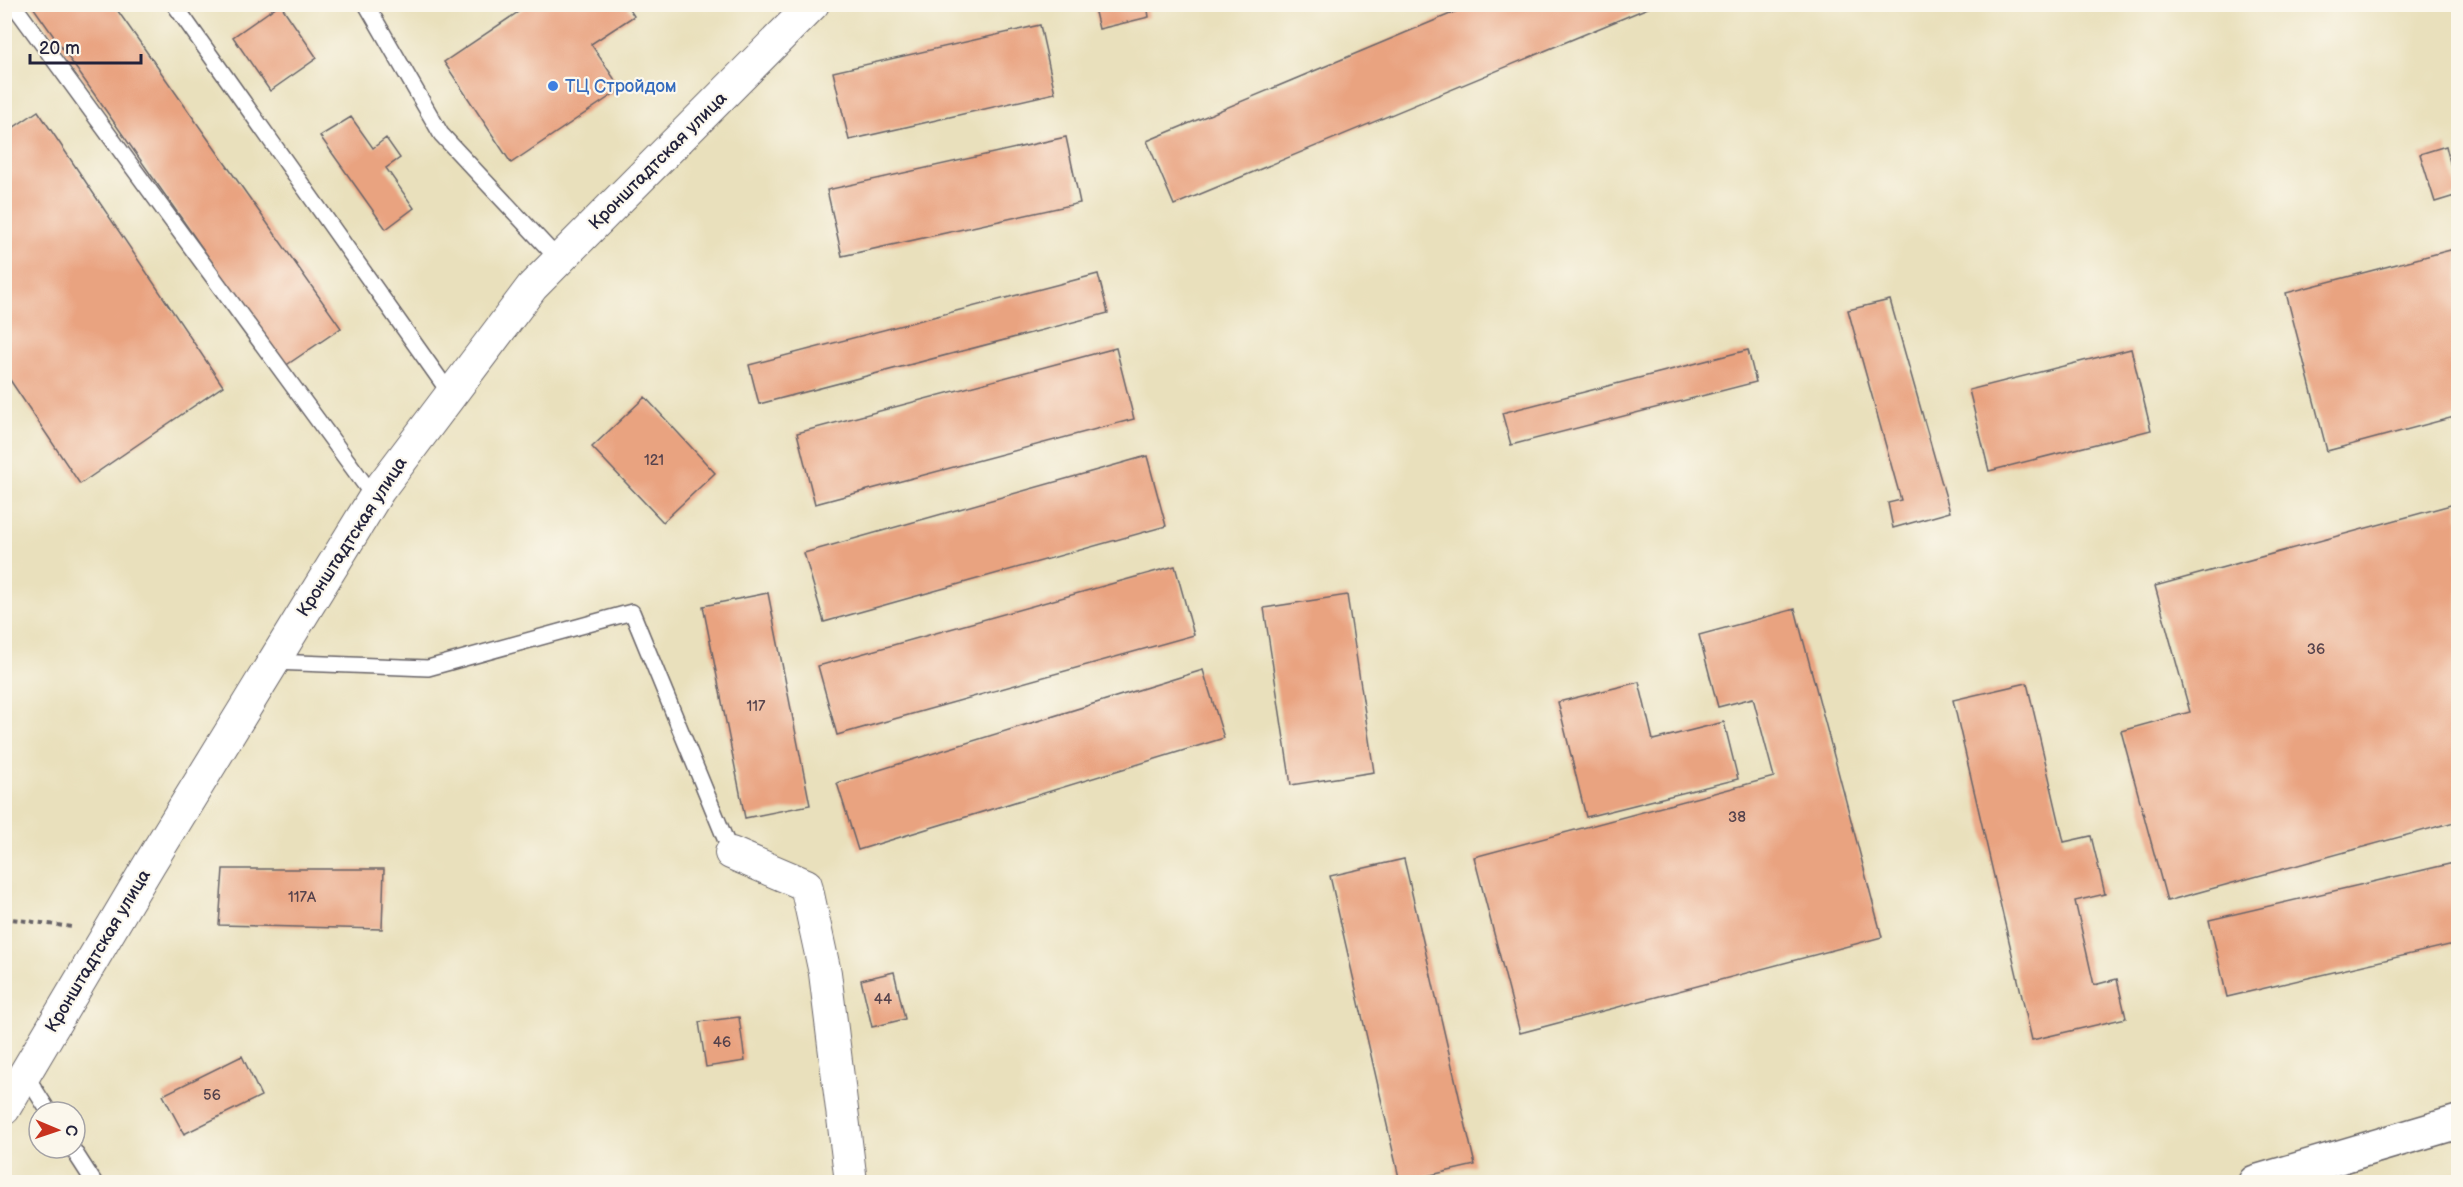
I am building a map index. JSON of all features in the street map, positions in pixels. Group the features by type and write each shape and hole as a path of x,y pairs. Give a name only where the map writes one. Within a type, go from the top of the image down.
{"main road":[{"path":"2255,1182 2458,1122"}],"street":[{"name":"Кронштадтская улица","path":"4,1109 109,931 374,497 531,287 813,4"},
{"path":"730,853 806,885 825,973 851,1182"}],"lane":[{"path":"13,4 374,497"},
{"path":"174,4 451,395"},
{"path":"366,4 441,134 559,260"},
{"path":"272,662 428,668 632,612 730,853"},
{"path":"25,1074 41,1100"},
{"path":"80,1160 94,1182"}],"path":[{"path":"4,918 109,931"}],"building":[{"path":"31,4 113,4 341,328 285,366"},
{"path":"280,4 317,58 270,91 233,37"},
{"path":"530,4 626,4 634,16 591,44 621,89 511,163 444,62"},
{"path":"1093,4 1147,4 1149,17 1099,29"},
{"path":"1474,4 1655,5 1174,205 1147,141"},
{"path":"1040,25 1055,93 849,140 833,72"},
{"path":"38,111 223,386 80,484 4,371 4,134"},
{"path":"351,117 373,148 386,138 400,158 386,168 414,208 386,229 320,136"},
{"path":"1066,137 1080,203 842,256 827,190"},
{"path":"2446,146 2458,195 2435,202 2420,154"},
{"path":"2458,248 2458,416 2327,451 2286,293"},
{"path":"1098,274 1108,313 759,404 749,365"},
{"path":"1890,300 1950,512 1893,528 1888,503 1901,500 1848,310"},
{"path":"1116,348 1134,419 815,504 797,433"},
{"path":"2131,349 2151,430 1989,471 1969,390"},
{"path":"1748,350 1756,382 1511,445 1502,413"},
{"path":"645,397 715,473 663,522 592,447"},
{"path":"1147,456 1166,526 824,622 804,553"},
{"path":"2458,503 2458,821 2167,901 2121,731 2190,712 2155,586"},
{"path":"1175,566 1194,635 837,735 818,666"},
{"path":"768,593 810,805 745,818 703,606"},
{"path":"1347,595 1374,772 1291,785 1264,608"},
{"path":"1795,609 1882,937 1520,1033 1474,857 1774,777 1753,698 1718,707 1699,635"},
{"path":"1203,670 1224,738 858,850 837,783"},
{"path":"1639,682 1653,740 1724,722 1738,779 1586,817 1558,702"},
{"path":"2027,683 2064,842 2091,836 2105,894 2075,901 2094,985 2117,979 2126,1018 2032,1040 1953,700"},
{"path":"1404,859 1475,1165 1400,1182 1330,876"},
{"path":"2458,862 2458,943 2227,997 2209,920"},
{"path":"223,869 384,869 382,929 219,925"},
{"path":"894,972 905,1019 872,1027 861,980"},
{"path":"739,1017 745,1061 706,1067 699,1022"},
{"path":"242,1056 261,1096 184,1134 163,1095"}],"place":[{"name":"ТЦ Стройдом","path":"553,86"}]}
